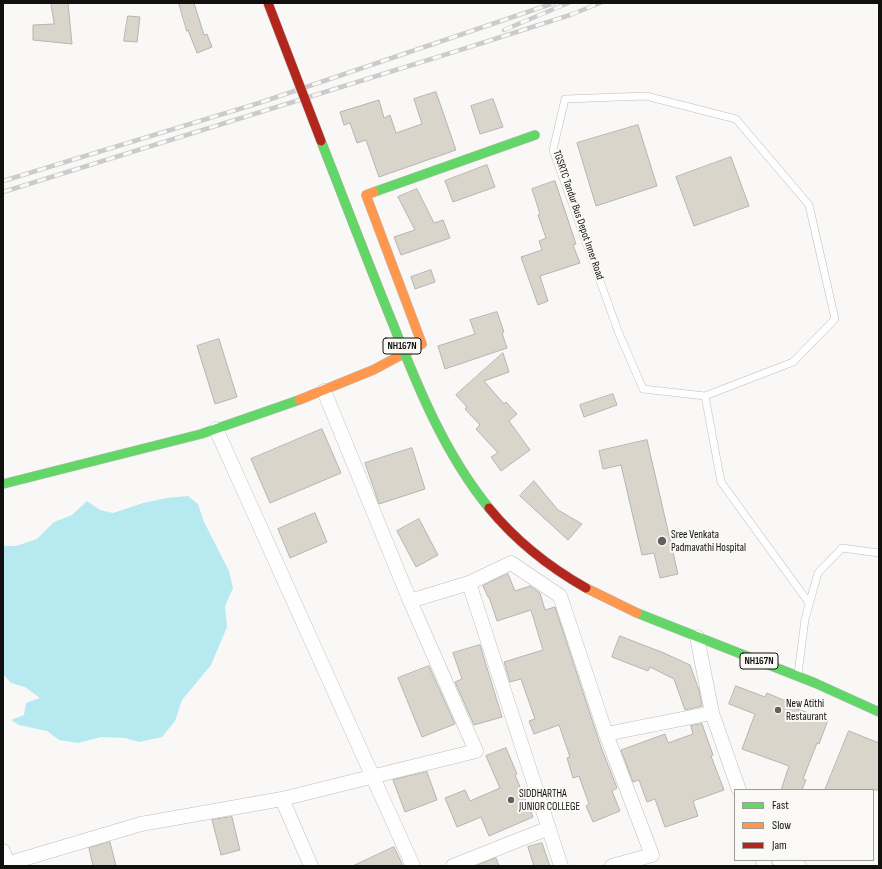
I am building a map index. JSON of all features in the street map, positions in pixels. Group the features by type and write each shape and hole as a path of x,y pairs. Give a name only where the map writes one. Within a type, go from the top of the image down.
{"main road":[{"name":"NH167N","path":"268,3 391,320 432,416 450,454 495,515 522,543 552,567 576,583 604,598 697,637 815,683 879,712"},
{"path":"3,484 216,429 324,391 387,363 422,344 366,195 535,135"}],"street":[{"path":"6,861 141,824 282,799 476,751 410,601 324,391"},
{"path":"216,429 413,866"},
{"path":"410,601 469,583 511,563 560,596 606,734 652,855 612,866"},
{"path":"469,583 561,866"},
{"path":"697,637 712,713 738,789"},
{"path":"606,734 712,713"},
{"path":"282,799 311,866"},
{"path":"453,866 549,828"},
{"path":"783,861 798,866"}],"lane":[{"name":"TGSRTC Tandur Bus Depot Inner Road","path":"646,96 736,119 809,205 835,319 793,362 705,396 643,389 618,331 553,150 565,99 646,96"},
{"path":"705,396 721,482 810,603"},
{"path":"798,676 805,619 818,573 842,548 879,553"}],"water":[{"path":"188,496 198,504 204,522 229,571 233,588 225,606 227,627 211,665 182,700 175,721 162,737 139,742 125,738 101,737 78,743 59,740 47,731 19,725 11,720 24,715 26,703 40,698 25,687 11,683 3,674 3,546 16,546 37,539 54,522 72,515 87,501 100,510 113,513 143,503 167,498"}],"building":[{"path":"51,3 68,3 72,44 33,40 33,25 54,24"},
{"path":"179,3 194,3 204,35 207,34 212,47 197,53 188,30 187,31"},
{"path":"128,16 140,17 137,42 124,41"},
{"path":"436,92 456,150 379,177 366,140 357,143 350,123 344,125 340,112 379,100 384,118 390,115 396,133 422,124 414,99"},
{"path":"493,99 503,127 480,134 471,106"},
{"path":"638,125 657,186 596,206 577,143"},
{"path":"731,157 749,206 694,226 676,177"},
{"path":"487,165 495,187 453,202 445,181"},
{"path":"555,181 576,244 573,245 580,263 540,276 548,301 538,305 521,257 542,250 539,241 546,238 538,215 540,214 532,189"},
{"path":"417,189 434,223 443,220 450,238 401,255 394,237 415,230 398,197"},
{"path":"431,270 435,282 415,289 411,277"},
{"path":"497,312 504,332 502,333 507,348 445,369 438,346 475,334 470,320"},
{"path":"219,339 237,397 215,404 197,346"},
{"path":"503,353 509,372 484,381 504,404 506,402 517,414 509,421 530,450 501,471 491,457 498,453 476,429 480,425 465,409 467,407 456,395"},
{"path":"613,394 617,405 584,417 580,405"},
{"path":"322,429 341,473 270,503 251,459"},
{"path":"647,440 678,574 660,578 654,553 642,555 621,465 603,469 599,451"},
{"path":"412,448 425,489 379,504 365,463"},
{"path":"534,481 558,510 582,524 568,540 520,496"},
{"path":"315,513 327,542 290,558 278,529"},
{"path":"419,519 438,555 416,567 397,531"},
{"path":"508,574 515,591 530,586 540,593 545,610 555,607 601,747 617,788 612,791 620,811 593,822 586,806 589,804 579,776 573,778 567,758 570,757 559,725 534,734 529,721 535,719 521,679 510,682 504,662 543,650 531,610 497,621 489,597 483,586"},
{"path":"620,636 690,665 699,690 702,706 685,710 674,679 650,667 648,671 612,657"},
{"path":"480,645 502,717 474,725 455,682 462,679 453,653"},
{"path":"429,666 455,724 422,737 398,678"},
{"path":"736,686 765,697 767,693 788,702 786,705 828,720 803,779 806,780 802,789 781,789 789,766 742,749 755,714 729,704"},
{"path":"702,724 713,755 711,756 724,790 693,801 698,816 665,827 655,799 647,802 639,780 633,782 621,750 665,734 668,743 693,734 691,726"},
{"path":"849,731 879,743 879,790 825,789"},
{"path":"506,748 517,774 515,775 533,817 489,836 481,817 457,827 445,798 465,790 470,801 500,788 486,756"},
{"path":"427,772 437,800 405,812 393,780"},
{"path":"232,817 240,850 221,855 212,820"},
{"path":"110,842 116,866 93,866 89,848"},
{"path":"542,843 550,866 534,866 528,847"},
{"path":"394,847 403,866 353,866"},
{"path":"496,858 499,866 476,866"}],"railway":[{"path":"3,181 259,103 554,3"},
{"path":"504,30 568,3"},
{"path":"3,192 457,51 570,15 600,3"}],"traffic: fast":[{"path":"374,192 535,135"},
{"path":"321,141 402,348 423,396 446,443 473,487 489,508"},
{"path":"3,484 201,434 299,400"},
{"path":"637,613 815,683 879,712"}],"traffic: slow":[{"path":"299,400 373,370 422,344 366,195 374,192"},
{"path":"586,588 637,613"}],"traffic: jam":[{"path":"268,3 321,141"},
{"path":"489,508 510,531 546,562 586,588"}],"place":[{"name":"Sree Venkata Padmavathi Hospital","path":"662,541"},
{"name":"New Atithi Restaurant","path":"778,710"},
{"name":"SIDDHARTHA JUNIOR COLLEGE","path":"511,800"}]}
